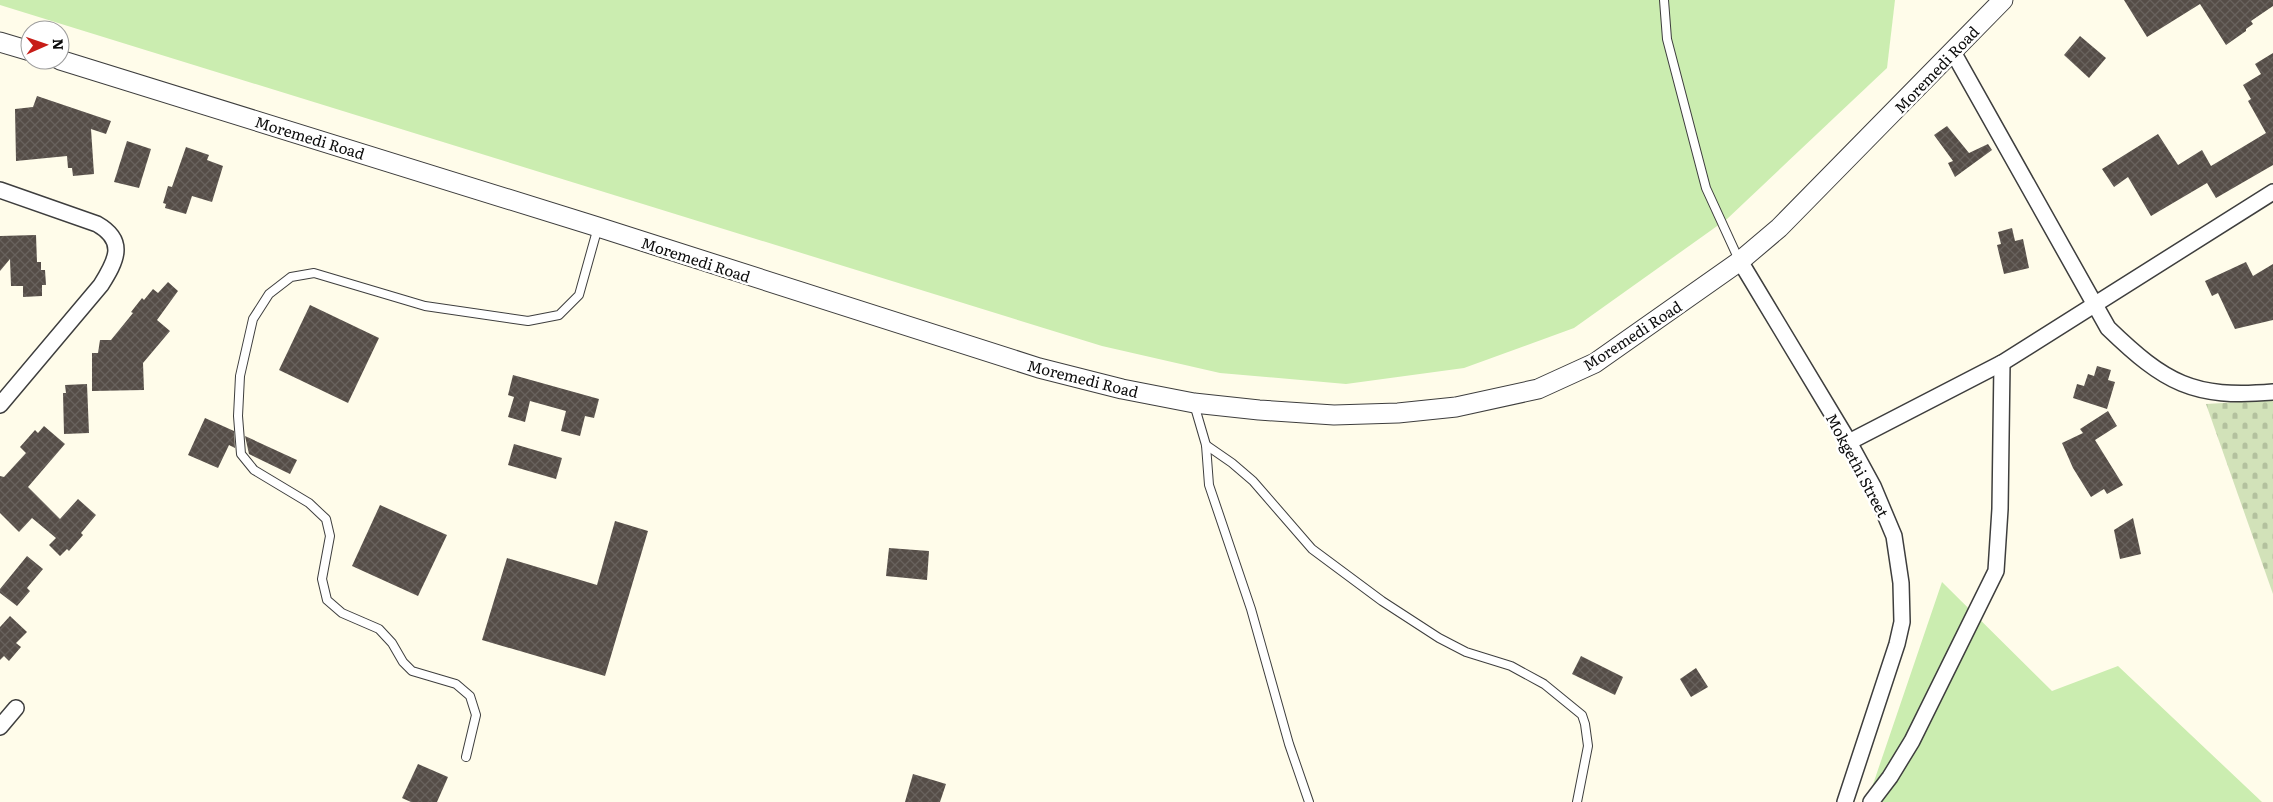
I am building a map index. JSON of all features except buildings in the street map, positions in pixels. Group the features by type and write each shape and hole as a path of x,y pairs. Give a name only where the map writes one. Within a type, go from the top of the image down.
{"street":[{"name":"Moremedi Road","path":"70,63 1039,368 1122,389 1194,403 1334,415 1398,413 1456,407 1538,389 1595,363 1740,261 1779,228 2003,0"},
{"path":"0,42 20,48"},
{"path":"1953,52 2108,328 2155,370 2175,381 2215,393 2237,395 2273,392"},
{"path":"0,190 97,224 106,229 113,237 116,256 101,285 0,405"},
{"path":"1849,442 2002,363 2273,192"},
{"name":"Mokgethi Street","path":"1740,261 1849,442 1872,486 1894,536 1901,583 1902,622 1897,644 1845,802"},
{"path":"1871,802 1890,777 1912,741 1996,571 2000,509 2002,363"},
{"path":"0,727 16,708"}],"lane":[{"path":"1664,0 1667,39 1706,188 1740,261"},
{"path":"466,757 476,715 470,696 456,684 412,671 403,662 392,643 380,629 342,613 327,600 322,579 330,536 326,519 309,503 254,470 241,454 238,416 240,376 253,320 269,294 292,277 314,273 425,306 528,321 559,315 579,295 598,228"},
{"path":"1194,403 1206,445 1209,485 1251,609 1290,744 1309,802"},
{"path":"1206,445 1232,463 1253,481 1312,549 1366,590 1439,638 1466,652 1511,666 1544,684 1582,715 1588,746 1577,802"}],"green space":[{"path":"0,0 1895,0 1887,68 1727,219 1574,328 1464,368 1346,384 1220,373 1102,346 70,27 70,20 48,20 0,5"},
{"path":"2273,400 2273,594 2206,404"},
{"path":"1942,582 2052,691 2118,666 2262,802 1867,802"}]}
